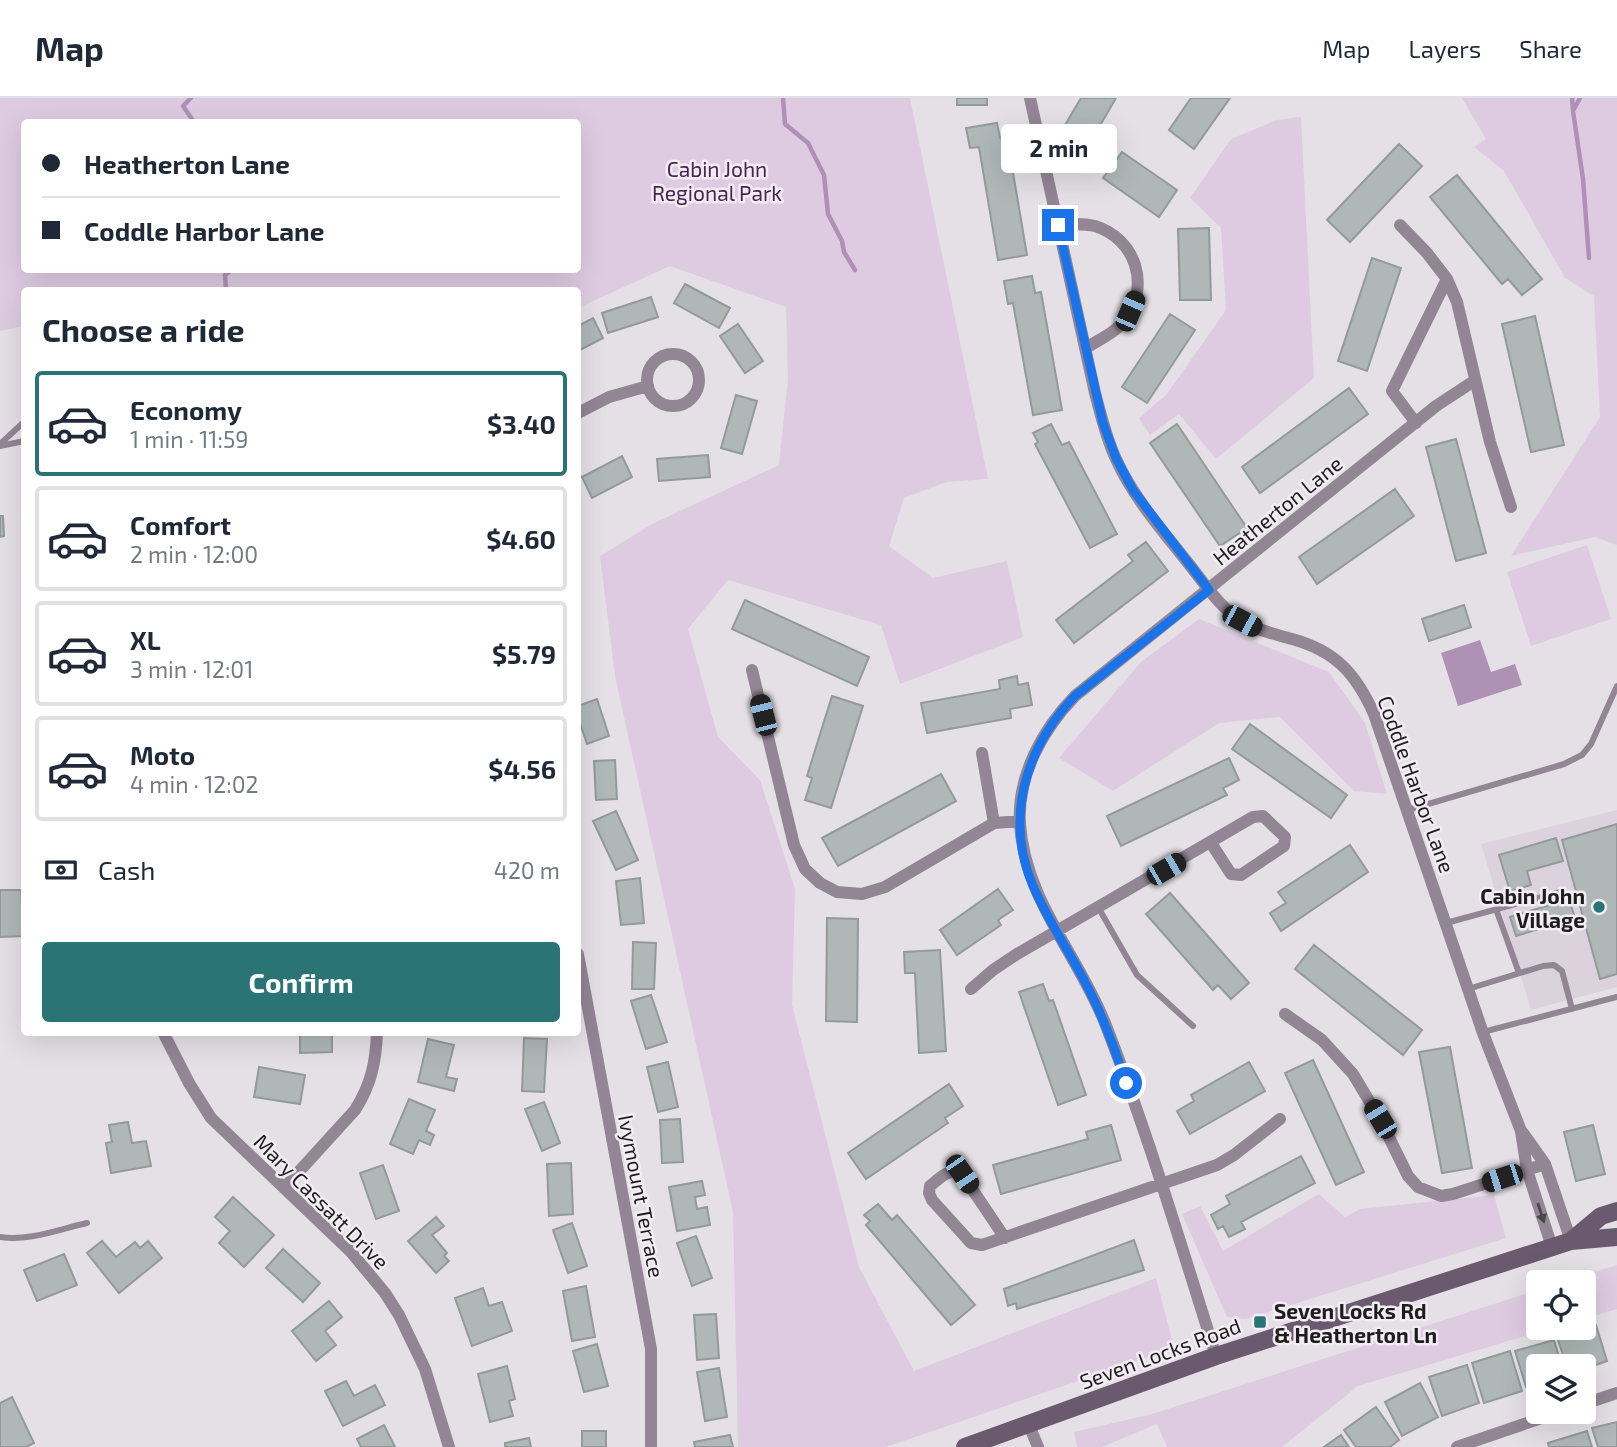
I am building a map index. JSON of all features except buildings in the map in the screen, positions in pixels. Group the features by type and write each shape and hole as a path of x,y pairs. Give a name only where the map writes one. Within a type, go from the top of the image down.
{"main road":[{"name":"Seven Locks Road","path":"1571,1241 1601,1216 1617,1211"},
{"name":"Seven Locks Road","path":"965,1447 1216,1356 1552,1247 1571,1241 1617,1237"}],"street":[{"name":"Coddle Harbor Lane","path":"1033,101 1103,423 1116,458 1133,490 1224,608 1242,621 1262,630 1317,647 1357,681 1374,715 1483,1032 1521,1131 1527,1170 1552,1247"},
{"path":"1058,225 1082,224 1106,231 1124,245 1137,268 1136,298 1125,321 1086,348"},
{"path":"1401,225 1447,279 1457,302 1490,442 1511,507"},
{"path":"1416,423 1392,391 1447,279"},
{"path":"667,355 683,356 695,367 698,374 692,397 679,405 663,404 651,394 648,386 647,378 653,363 667,355"},
{"name":"Heatherton Lane","path":"1216,1356 1104,1020 1033,884 1023,848 1020,821 1025,780 1038,745 1058,714 1075,696 1436,406 1474,381"},
{"path":"581,411 609,397 648,386"},
{"path":"752,670 794,845 805,869 829,889 846,894 862,894 885,887 994,822 1020,821"},
{"path":"982,753 994,822"},
{"path":"971,989 1017,954 1253,817 1263,816 1285,837 1284,846 1241,876 1231,874 1211,843"},
{"name":"Ivymount Terrace","path":"581,970 649,1336 651,1447"},
{"path":"1285,1014 1322,1040 1353,1074 1380,1119 1408,1176 1418,1187 1441,1196 1545,1164"},
{"name":"Mary Cassatt Drive","path":"165,1036 188,1083 211,1118 351,1252 385,1293 425,1368 449,1447"},
{"path":"284,1188 365,1096 375,1067 377,1036"},
{"path":"1005,1238 962,1174 949,1171 930,1186 932,1199 971,1243 982,1245 1005,1238 1161,1186 1226,1160 1280,1119"},
{"name":"Coddle Harbor Lane","path":"1521,1131 1545,1164 1571,1241"},
{"path":"1596,1400 1617,1393"},
{"path":"1457,1447 1526,1423"},
{"path":"1028,1425 1038,1447"}],"lane":[{"path":"0,445 21,425"},
{"path":"0,445 21,442"},
{"path":"1408,810 1564,764 1582,755 1591,744 1617,687"},
{"path":"1446,923 1560,892"},
{"path":"1098,907 1137,975 1193,1026"},
{"path":"1496,909 1519,973"},
{"path":"1468,989 1554,965 1562,971 1572,1009"},
{"path":"1483,1032 1617,997"},
{"path":"0,1237 37,1234 87,1223"}],"shaded area":[{"path":"1480,640 1491,672 1515,664 1522,685 1458,706 1441,653"},
{"path":"1617,810 1617,987 1531,1010 1481,844"}],"green space":[{"name":"Cabin John Regional Park","path":"0,98 910,98 988,479 946,482 904,498 889,546 933,578 1007,561 1023,637 900,684 881,625 728,580 688,629 718,737 760,780 795,889 792,1005 859,1267 914,1371 1156,1278 1174,1348 886,1447 738,1447 733,1212 615,676 600,556 652,524 779,465 788,378 786,307 670,266 581,307 581,287 21,287 21,327 0,331"},
{"path":"1462,98 1617,98 1617,545 1595,537 1511,556 1600,417 1594,296 1565,278 1504,171 1474,147 1486,139"},
{"path":"1301,117 1314,378 1216,459 1179,414 1150,435 1139,418 1167,394 1226,310 1221,228 1190,198 1231,139 1277,120"},
{"path":"1587,545 1611,619 1531,646 1507,572"},
{"path":"1199,619 1329,672 1365,723 1387,794 1354,791 1280,717 1219,723 1113,791 1059,758 1141,662"},
{"path":"1319,1194 1345,1217 1360,1209 1494,1195 1506,1238 1246,1319 1227,1317 1182,1214 1200,1206 1223,1251"},
{"path":"1617,1265 1617,1309 1596,1315 1596,1272"},
{"path":"1526,1294 1526,1336 1358,1386 1282,1447 1167,1447 1157,1424 1102,1447 1077,1447 1074,1432 1152,1414"}],"waterway":[{"path":"191,98 183,106 192,119"},
{"path":"783,98 785,124 808,143 824,175 828,214 855,270"},
{"path":"1572,98 1573,110"},
{"path":"1580,98 1573,111 1583,179 1589,258"},
{"path":"226,287 225,275 228,273"}],"place":[{"name":"Cabin John Village","path":"1599,907"},
{"name":"Seven Locks Rd & Heatherton Ln","path":"1260,1322"}],"route":[{"path":"1058,225 1095,393 1116,458 1133,490 1209,590 1075,696 1058,714 1038,745 1025,780 1020,821 1023,848 1033,884 1104,1020 1126,1083"}]}
